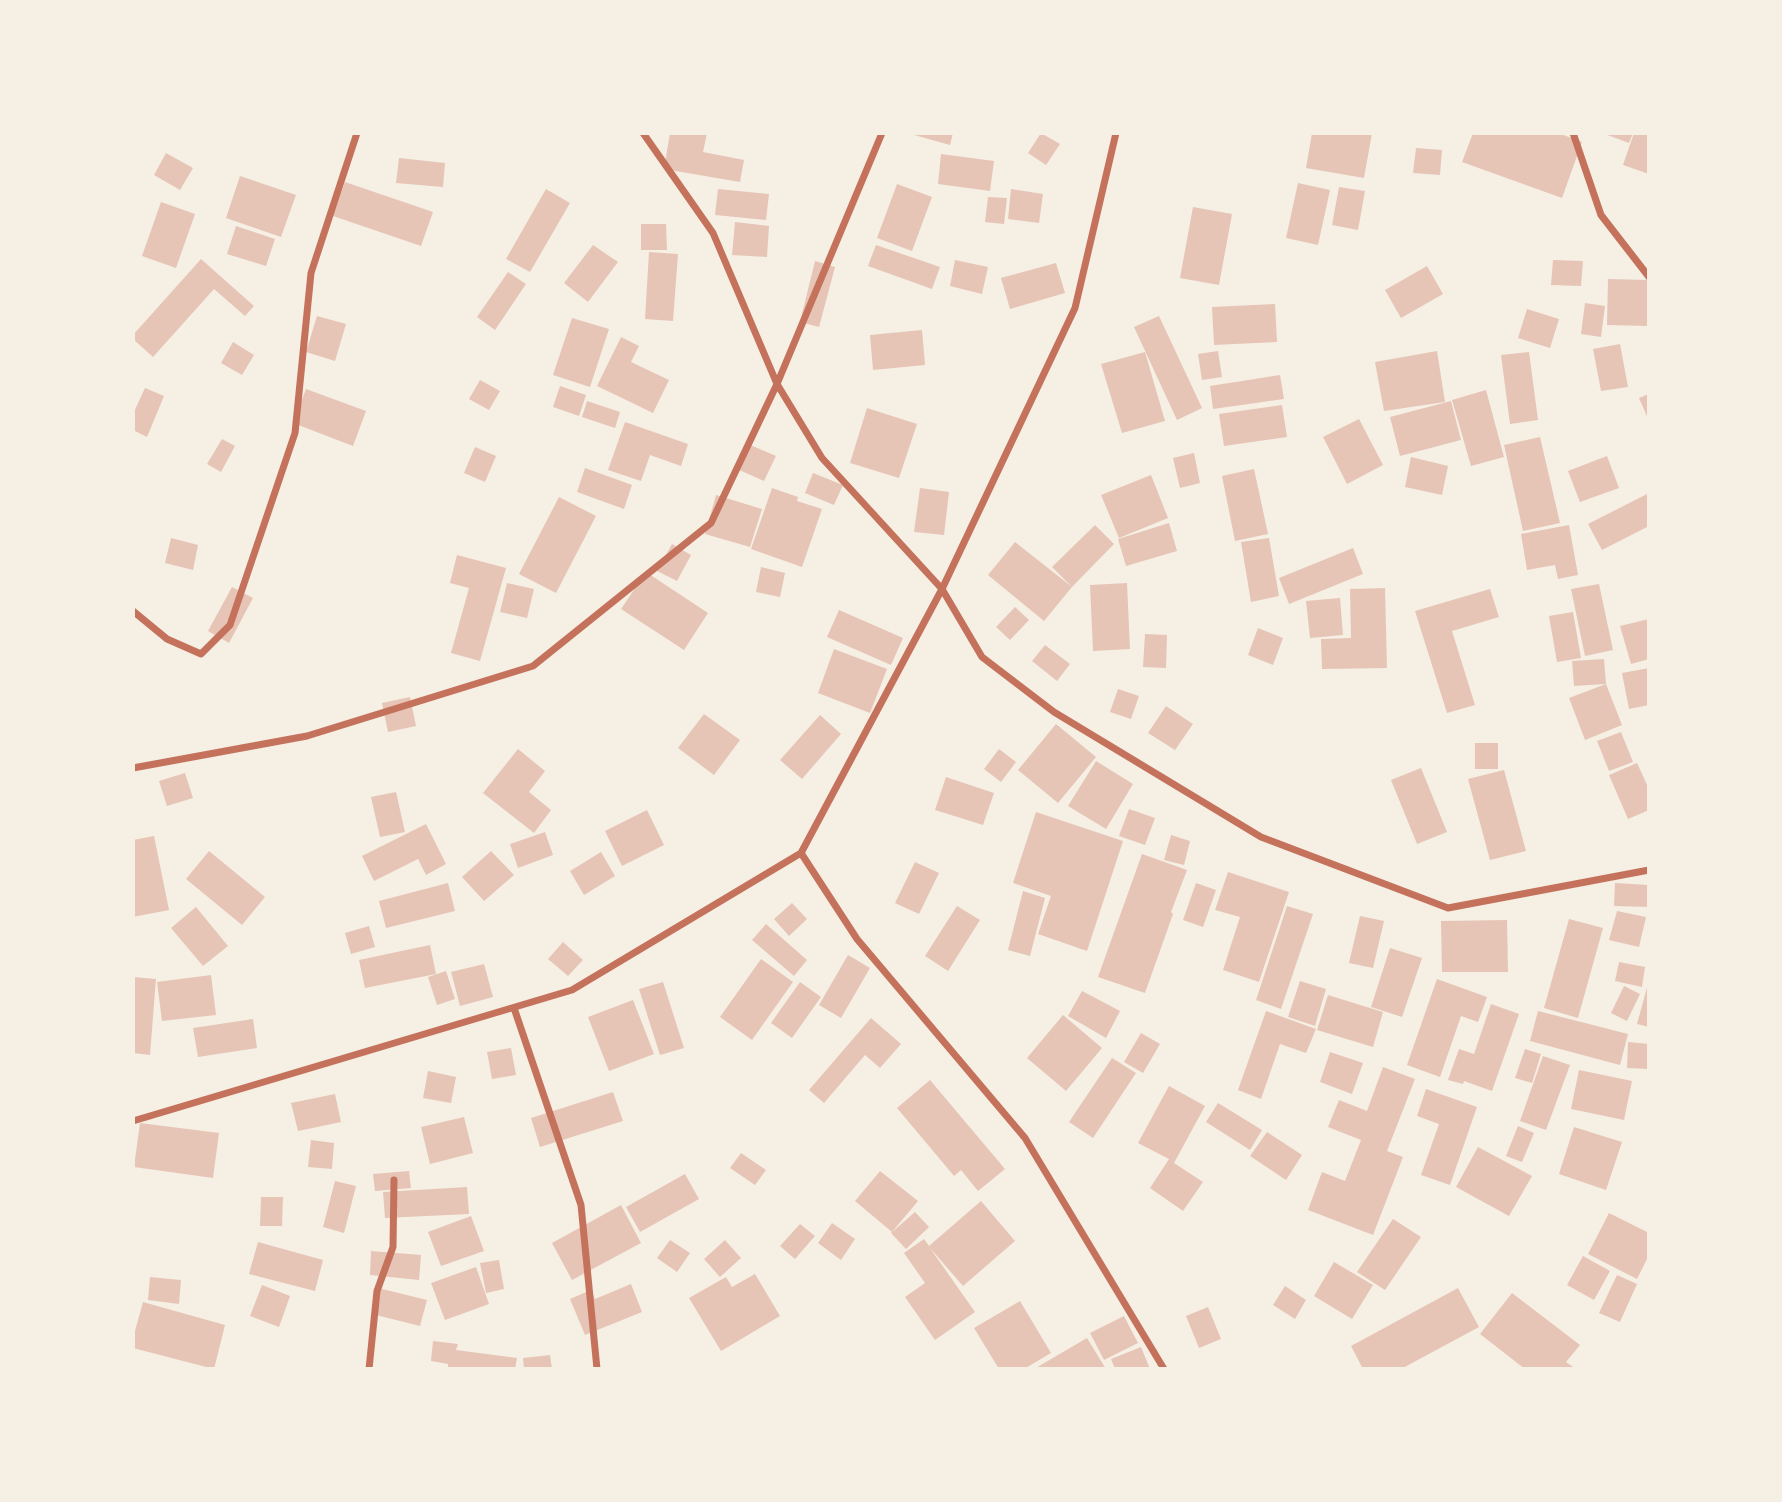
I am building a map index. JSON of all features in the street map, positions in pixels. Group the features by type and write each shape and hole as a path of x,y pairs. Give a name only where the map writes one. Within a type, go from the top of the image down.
{"street":[{"path":"133,611 167,639 201,654 230,625 295,433 311,273 357,133"},
{"path":"643,133 713,233 777,384 822,458 942,589 982,657 1054,712 1261,837 1448,908 1649,870"},
{"path":"133,768 307,736 533,666 711,523 777,384 882,133"},
{"path":"133,1121 572,990 801,853 942,589 1075,308 1116,133"},
{"path":"1573,133 1601,215 1649,277"},
{"path":"801,853 857,939 1025,1138 1164,1369"},
{"path":"514,1008 581,1205 597,1369"},
{"path":"369,1369 377,1291 393,1247 394,1180"}],"building":[{"path":"670,133 707,133 703,152 744,160 740,182 664,169"},
{"path":"907,133 953,133 950,145"},
{"path":"1041,133 1060,144 1046,165 1028,153"},
{"path":"1312,133 1372,133 1364,178 1306,168"},
{"path":"1473,133 1558,133 1582,142 1562,198 1462,162"},
{"path":"1602,133 1633,133 1629,143"},
{"path":"1634,133 1649,133 1649,174 1623,165"},
{"path":"1416,148 1442,150 1440,175 1413,173"},
{"path":"166,153 193,168 180,190 154,175"},
{"path":"941,154 994,161 990,191 938,184"},
{"path":"399,158 445,163 443,187 396,183"},
{"path":"240,176 296,195 281,237 226,218"},
{"path":"345,182 433,212 421,246 333,216"},
{"path":"1298,183 1330,190 1318,245 1286,238"},
{"path":"897,184 932,197 912,251 877,238"},
{"path":"1339,187 1365,191 1358,230 1332,225"},
{"path":"546,189 570,203 530,272 506,259"},
{"path":"718,189 769,194 766,220 715,215"},
{"path":"1011,189 1043,194 1039,223 1008,219"},
{"path":"988,197 1007,198 1004,224 985,222"},
{"path":"161,202 195,214 176,268 142,256"},
{"path":"1193,207 1232,214 1219,285 1180,278"},
{"path":"735,222 769,226 767,257 732,255"},
{"path":"641,224 666,224 667,250 641,250"},
{"path":"236,226 275,239 266,266 227,254"},
{"path":"593,245 618,262 588,302 564,283"},
{"path":"876,245 940,267 932,289 868,266"},
{"path":"649,252 678,254 673,321 645,319"},
{"path":"201,259 254,306 245,316 214,289 153,357 133,339 133,335"},
{"path":"955,260 988,267 982,294 950,286"},
{"path":"1553,260 1583,261 1581,286 1551,285"},
{"path":"815,261 835,267 819,327 800,322"},
{"path":"1056,263 1065,293 1010,309 1001,278"},
{"path":"1427,266 1443,294 1401,318 1385,290"},
{"path":"508,272 526,284 495,330 477,317"},
{"path":"1608,279 1649,280 1649,326 1607,325"},
{"path":"1585,303 1605,306 1601,337 1581,334"},
{"path":"1275,304 1277,342 1214,345 1212,307"},
{"path":"1527,309 1559,319 1550,348 1518,338"},
{"path":"317,316 346,324 335,361 306,352"},
{"path":"1159,316 1202,408 1177,420 1134,327"},
{"path":"572,318 609,329 590,387 553,375"},
{"path":"922,330 925,365 873,370 870,335"},
{"path":"621,337 639,346 631,362 669,380 653,413 597,386"},
{"path":"233,342 254,355 242,375 221,363"},
{"path":"1620,344 1628,387 1601,391 1593,349"},
{"path":"1218,351 1222,377 1202,380 1198,354"},
{"path":"1437,351 1445,402 1384,411 1375,362"},
{"path":"1145,352 1165,421 1122,433 1101,364"},
{"path":"1529,352 1538,420 1510,424 1501,355"},
{"path":"1280,375 1284,399 1213,409 1210,386"},
{"path":"480,380 500,391 489,410 469,399"},
{"path":"560,386 586,395 579,416 553,407"},
{"path":"145,388 164,396 147,437 133,430 133,414"},
{"path":"306,389 366,411 353,446 293,423"},
{"path":"1486,390 1504,457 1471,466 1452,400"},
{"path":"1649,394 1649,421 1639,398"},
{"path":"587,401 620,412 615,428 582,417"},
{"path":"1451,401 1461,440 1400,456 1390,417"},
{"path":"1282,405 1287,437 1224,446 1219,414"},
{"path":"867,408 917,424 899,478 850,463"},
{"path":"1359,419 1383,465 1347,484 1323,437"},
{"path":"625,422 688,444 681,466 650,455 641,481 608,470"},
{"path":"1540,437 1560,523 1523,531 1504,445"},
{"path":"222,439 235,446 221,472 207,464"},
{"path":"748,444 776,456 764,481 737,469"},
{"path":"475,447 496,456 485,482 464,473"},
{"path":"1194,453 1200,483 1180,488 1173,458"},
{"path":"1607,456 1619,488 1580,502 1568,471"},
{"path":"1411,457 1448,466 1442,495 1405,487"},
{"path":"585,468 632,485 624,509 577,492"},
{"path":"1254,469 1268,534 1235,541 1222,476"},
{"path":"813,473 843,485 834,505 805,493"},
{"path":"1151,475 1168,518 1119,538 1101,495"},
{"path":"772,488 798,497 797,501 822,509 802,567 751,549"},
{"path":"920,488 949,492 944,535 914,532"},
{"path":"1649,493 1649,526 1602,550 1588,524"},
{"path":"716,495 762,509 750,547 705,534"},
{"path":"559,497 596,516 556,593 519,574"},
{"path":"1169,523 1177,551 1126,566 1118,539"},
{"path":"1095,525 1114,544 1072,587 1052,567"},
{"path":"1569,525 1578,575 1558,579 1555,565 1527,570 1521,534"},
{"path":"171,538 198,545 193,570 165,563"},
{"path":"1269,538 1279,596 1251,602 1241,542"},
{"path":"1015,542 1072,587 1044,621 988,575"},
{"path":"672,544 691,555 677,581 657,571"},
{"path":"1353,548 1363,574 1289,604 1279,578"},
{"path":"457,555 506,568 480,661 451,653 469,588 450,583"},
{"path":"761,567 785,573 780,597 756,592"},
{"path":"646,572 708,613 684,650 621,609"},
{"path":"507,583 534,589 527,618 500,612"},
{"path":"1127,583 1130,649 1093,651 1090,585"},
{"path":"1599,584 1613,650 1585,656 1571,589"},
{"path":"232,587 253,598 229,643 208,631"},
{"path":"1385,588 1387,668 1322,669 1321,639 1351,638 1350,589"},
{"path":"1490,589 1499,617 1452,631 1475,705 1447,713 1415,611"},
{"path":"1340,598 1343,635 1310,638 1306,601"},
{"path":"1015,607 1029,620 1010,640 996,627"},
{"path":"839,610 903,638 891,665 827,637"},
{"path":"1573,612 1581,658 1557,662 1549,616"},
{"path":"1649,619 1649,659 1631,664 1620,626"},
{"path":"1258,628 1283,638 1273,665 1248,655"},
{"path":"1145,634 1167,635 1166,668 1143,667"},
{"path":"1045,645 1070,664 1057,681 1032,661"},
{"path":"834,649 887,669 870,713 818,693"},
{"path":"1604,659 1606,684 1574,686 1572,661"},
{"path":"1649,668 1649,705 1629,709 1622,673"},
{"path":"1606,684 1622,725 1585,740 1569,698"},
{"path":"1118,689 1139,696 1131,719 1110,712"},
{"path":"410,697 416,726 388,732 382,703"},
{"path":"1166,706 1193,724 1175,750 1148,733"},
{"path":"704,714 740,740 714,775 678,748"},
{"path":"820,715 841,734 802,779 780,760"},
{"path":"1056,724 1096,757 1058,803 1018,770"},
{"path":"1621,732 1633,762 1609,771 1597,741"},
{"path":"1475,743 1498,743 1498,769 1475,769"},
{"path":"518,749 545,771 529,792 551,810 534,833 483,793"},
{"path":"999,749 1016,762 1001,782 984,769"},
{"path":"1096,761 1133,784 1106,829 1068,806"},
{"path":"1637,763 1649,789 1649,810 1628,819 1609,775"},
{"path":"1421,768 1447,832 1417,844 1391,780"},
{"path":"1504,770 1526,851 1490,860 1468,779"},
{"path":"185,773 193,798 167,806 159,781"},
{"path":"946,777 994,793 983,825 935,810"},
{"path":"396,792 405,832 380,837 371,797"},
{"path":"1129,809 1155,818 1145,845 1119,836"},
{"path":"647,810 664,845 622,866 605,831"},
{"path":"1036,812 1123,841 1087,951 1038,934 1051,896 1013,883"},
{"path":"426,824 446,864 426,875 418,859 374,881 362,856"},
{"path":"545,832 553,855 518,868 510,844"},
{"path":"1171,835 1190,841 1184,865 1164,860"},
{"path":"154,836 169,910 133,917 133,840"},
{"path":"209,851 265,897 242,925 186,879"},
{"path":"491,851 514,875 484,901 462,877"},
{"path":"601,852 615,876 584,895 570,871"},
{"path":"1142,854 1187,870 1145,993 1098,977"},
{"path":"915,862 939,873 919,914 895,903"},
{"path":"1228,872 1289,892 1259,982 1223,970 1240,917 1215,910"},
{"path":"448,883 455,911 386,928 379,901"},
{"path":"1196,883 1216,890 1203,927 1183,920"},
{"path":"1615,883 1649,885 1649,907 1614,906"},
{"path":"1023,891 1045,898 1030,956 1008,950"},
{"path":"792,903 807,919 789,936 774,919"},
{"path":"957,906 980,920 948,971 925,956"},
{"path":"1287,906 1313,914 1281,1009 1256,1000"},
{"path":"196,907 228,946 203,966 171,928"},
{"path":"1617,911 1646,917 1639,947 1609,940"},
{"path":"1360,916 1384,921 1373,968 1349,963"},
{"path":"1569,919 1603,928 1578,1018 1544,1008"},
{"path":"1507,920 1508,972 1442,972 1441,921"},
{"path":"766,924 807,960 794,976 752,940"},
{"path":"369,926 375,947 351,954 345,933"},
{"path":"563,942 583,960 568,976 548,959"},
{"path":"430,945 436,974 365,988 359,960"},
{"path":"1390,948 1422,958 1402,1017 1371,1007"},
{"path":"848,955 870,968 841,1018 819,1005"},
{"path":"761,959 793,982 752,1040 720,1017"},
{"path":"1619,962 1645,967 1642,987 1615,981"},
{"path":"484,964 493,997 460,1006 451,972"},
{"path":"446,971 455,999 437,1005 428,977"},
{"path":"211,975 216,1015 162,1021 157,982"},
{"path":"133,977 156,979 150,1055 133,1053"},
{"path":"1437,979 1487,997 1478,1022 1461,1016 1440,1077 1407,1065"},
{"path":"1300,981 1326,989 1315,1026 1288,1017"},
{"path":"663,982 684,1048 660,1055 639,989"},
{"path":"800,982 821,997 792,1038 771,1023"},
{"path":"1649,985 1649,1027 1637,1024"},
{"path":"1624,986 1640,994 1627,1021 1611,1013"},
{"path":"1082,991 1120,1011 1106,1038 1068,1016"},
{"path":"1328,995 1383,1012 1373,1047 1317,1030"},
{"path":"633,1000 654,1054 609,1071 588,1017"},
{"path":"1491,1004 1519,1014 1492,1091 1464,1081 1463,1084 1448,1080 1459,1049 1474,1054"},
{"path":"1266,1011 1316,1029 1306,1053 1280,1044 1261,1099 1238,1090"},
{"path":"1538,1011 1628,1034 1620,1065 1530,1041"},
{"path":"1063,1015 1102,1048 1066,1091 1027,1058"},
{"path":"871,1018 901,1044 880,1068 865,1055 824,1103 809,1090"},
{"path":"253,1019 257,1048 198,1057 193,1028"},
{"path":"1141,1033 1160,1044 1143,1073 1124,1062"},
{"path":"1628,1042 1649,1044 1649,1069 1627,1068"},
{"path":"511,1048 516,1075 492,1079 487,1052"},
{"path":"1525,1049 1541,1054 1532,1083 1515,1078"},
{"path":"1330,1052 1363,1063 1352,1094 1320,1082"},
{"path":"1543,1056 1570,1065 1546,1130 1520,1121"},
{"path":"1112,1058 1136,1073 1093,1138 1069,1122"},
{"path":"1383,1067 1415,1079 1387,1151 1403,1157 1373,1235 1308,1210 1322,1172 1345,1181 1361,1140 1328,1127 1339,1100 1367,1111"},
{"path":"1579,1070 1632,1081 1624,1120 1571,1109"},
{"path":"428,1071 456,1077 451,1103 423,1098"},
{"path":"930,1080 1005,1169 978,1191 961,1170 954,1176 897,1108"},
{"path":"1169,1086 1205,1106 1174,1163 1203,1182 1183,1211 1150,1188 1169,1159 1138,1143"},
{"path":"1426,1089 1477,1107 1450,1185 1421,1175 1439,1124 1417,1116"},
{"path":"613,1092 623,1121 540,1147 531,1118"},
{"path":"335,1094 341,1122 298,1131 291,1103"},
{"path":"1218,1103 1262,1130 1250,1150 1206,1122"},
{"path":"464,1117 473,1153 430,1164 421,1127"},
{"path":"140,1123 219,1133 213,1178 134,1167"},
{"path":"1518,1126 1534,1133 1522,1162 1506,1156"},
{"path":"1574,1127 1622,1142 1606,1190 1559,1174"},
{"path":"1267,1132 1302,1155 1286,1180 1250,1156"},
{"path":"311,1140 334,1143 332,1169 308,1167"},
{"path":"1478,1147 1532,1176 1509,1216 1456,1187"},
{"path":"741,1153 766,1170 755,1185 730,1168"},
{"path":"409,1171 411,1188 375,1191 373,1174"},
{"path":"880,1171 918,1201 892,1232 855,1201"},
{"path":"685,1174 699,1199 640,1232 626,1207"},
{"path":"335,1181 356,1186 344,1233 323,1227"},
{"path":"467,1187 469,1214 385,1218 383,1192"},
{"path":"261,1197 283,1197 282,1226 260,1226"},
{"path":"981,1201 1015,1241 963,1286 930,1248 975,1312 935,1340 905,1297 925,1283 904,1253 924,1239 929,1246"},
{"path":"621,1205 641,1243 572,1280 552,1243"},
{"path":"915,1212 929,1227 906,1249 891,1233"},
{"path":"1609,1213 1649,1233 1649,1255 1637,1279 1588,1254"},
{"path":"471,1216 484,1251 441,1266 428,1232"},
{"path":"1393,1219 1421,1237 1385,1290 1357,1272"},
{"path":"832,1223 855,1239 841,1260 818,1243"},
{"path":"800,1224 815,1236 795,1259 780,1246"},
{"path":"670,1240 690,1253 677,1272 657,1258"},
{"path":"725,1240 741,1258 720,1277 704,1259"},
{"path":"258,1242 323,1260 315,1291 249,1274"},
{"path":"371,1251 421,1255 419,1280 370,1275"},
{"path":"1583,1256 1610,1271 1594,1300 1567,1285"},
{"path":"499,1260 504,1289 486,1293 480,1263"},
{"path":"1334,1262 1373,1285 1352,1319 1314,1296"},
{"path":"476,1267 489,1304 445,1320 431,1283"},
{"path":"755,1274 780,1316 721,1351 689,1298 726,1277 732,1287"},
{"path":"1617,1275 1637,1284 1620,1322 1599,1313"},
{"path":"150,1277 181,1280 179,1304 148,1300"},
{"path":"631,1284 642,1312 585,1335 570,1299 591,1290 595,1299"},
{"path":"262,1285 290,1296 279,1327 250,1316"},
{"path":"1285,1286 1306,1300 1295,1319 1273,1305"},
{"path":"378,1288 427,1300 420,1326 372,1314"},
{"path":"1458,1288 1479,1327 1401,1369 1363,1369 1351,1346"},
{"path":"1512,1293 1580,1345 1566,1362 1576,1369 1525,1369 1480,1334"},
{"path":"1020,1301 1051,1353 1024,1369 999,1369 974,1328"},
{"path":"143,1302 225,1325 214,1369 133,1348 133,1338"},
{"path":"1208,1307 1221,1339 1199,1348 1186,1316"},
{"path":"1124,1316 1138,1343 1104,1360 1090,1333"},
{"path":"1087,1338 1106,1369 1034,1369"},
{"path":"433,1341 458,1344 456,1350 517,1358 515,1369 448,1369 448,1364 431,1361"},
{"path":"1141,1347 1150,1369 1115,1369 1111,1359"},
{"path":"550,1355 552,1369 524,1369 523,1358"}]}
